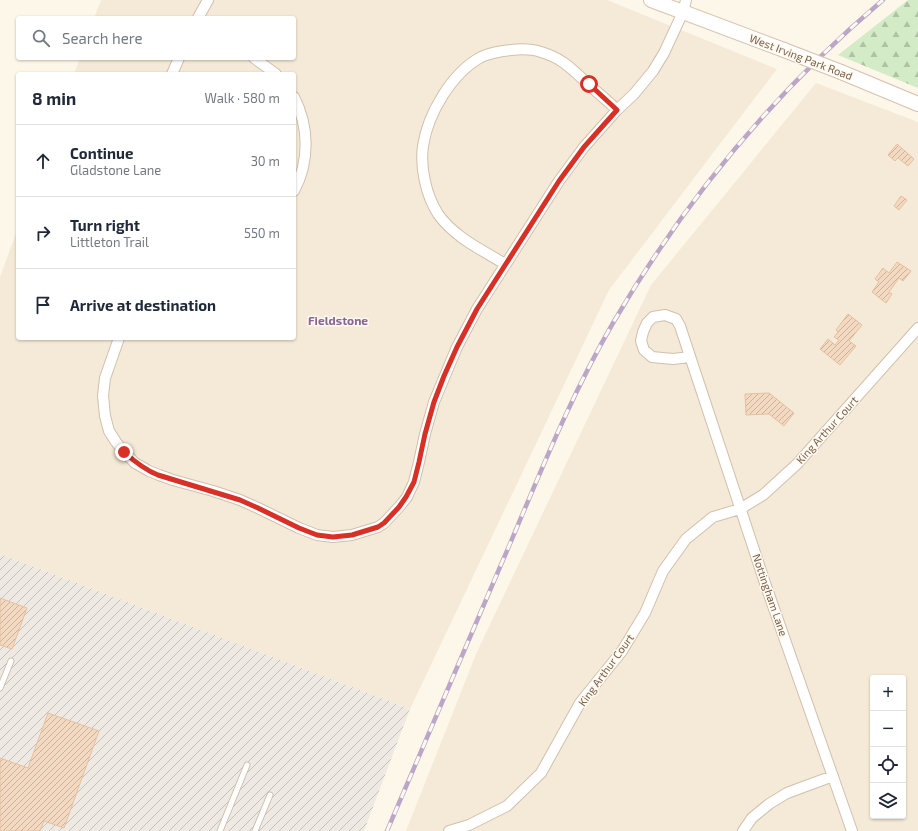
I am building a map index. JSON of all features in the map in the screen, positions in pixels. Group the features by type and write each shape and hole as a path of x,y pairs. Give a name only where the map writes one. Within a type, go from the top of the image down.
{"main road":[{"name":"West Irving Park Road","path":"651,0 685,6 784,50 918,104"}],"street":[{"path":"199,16 208,0"},
{"path":"118,340 105,378 103,396 105,416 109,431 116,442 135,463 158,475 240,500 317,535 333,537 352,535 378,527 384,523 399,507 414,482 434,402 457,347 477,309 559,181 584,147 617,110 634,94 653,71 664,53 685,6"},
{"path":"506,264 473,245 453,231 438,213 431,199 423,164 423,147 434,113 449,86 467,68 482,57 499,52 518,50 539,51 554,57 569,66 617,110"},
{"path":"173,72 178,60"},
{"path":"257,60 273,72"},
{"path":"296,101 300,108 306,137 302,172 296,187"},
{"name":"Nottingham Lane","path":"690,357 673,359 652,357 644,350 641,340 642,332 647,323 653,317 665,315 676,319 680,326 765,583 852,831"},
{"name":"King Arthur Court","path":"449,831 469,825 507,806 541,773 580,703 622,651 645,613 663,571 686,539 713,517 740,509 763,495 798,464 918,328"},
{"path":"743,831 752,818 769,804 786,793 833,776"}],"lane":[{"path":"0,688 11,661"},
{"path":"220,831 247,766"},
{"path":"255,831 270,795"}],"shaded area":[{"path":"101,0 607,0 777,69 609,290 410,709 0,554 0,277 16,233 16,340 296,340 296,72 75,72 79,60 296,60 296,16 95,16"},
{"path":"816,83 918,122 918,831 406,831 476,654 651,285"},
{"path":"0,554 410,709 364,831 0,831"}],"green space":[{"path":"908,0 918,0 918,88 838,55"}],"building":[{"path":"897,144 914,159 908,166 898,158 895,161 888,155"},
{"path":"901,196 907,200 899,210 894,206"},
{"path":"897,262 911,271 903,281 899,278 889,292 892,294 886,303 872,292 879,282 875,279 883,268 889,273"},
{"path":"848,314 862,325 849,341 856,346 840,365 820,349 828,339 835,345 839,340 834,337 838,332 836,330"},
{"path":"769,393 794,413 784,426 769,414 746,415 745,394"},
{"path":"0,598 27,608 12,649 0,645"},
{"path":"48,713 99,731 64,828 44,821 40,831 0,831 0,758 28,768"}],"railway":[{"path":"387,831 549,452 585,374 613,323 670,234 701,191 734,150 805,72 843,35 883,0"}],"district":[{"name":"Fieldstone","path":"338,321"}],"route":[{"path":"124,452 135,463 158,475 240,500 317,535 333,537 352,535 378,527 384,523 399,507 414,482 434,402 457,347 477,309 559,181 584,147 617,110 589,84"}]}
